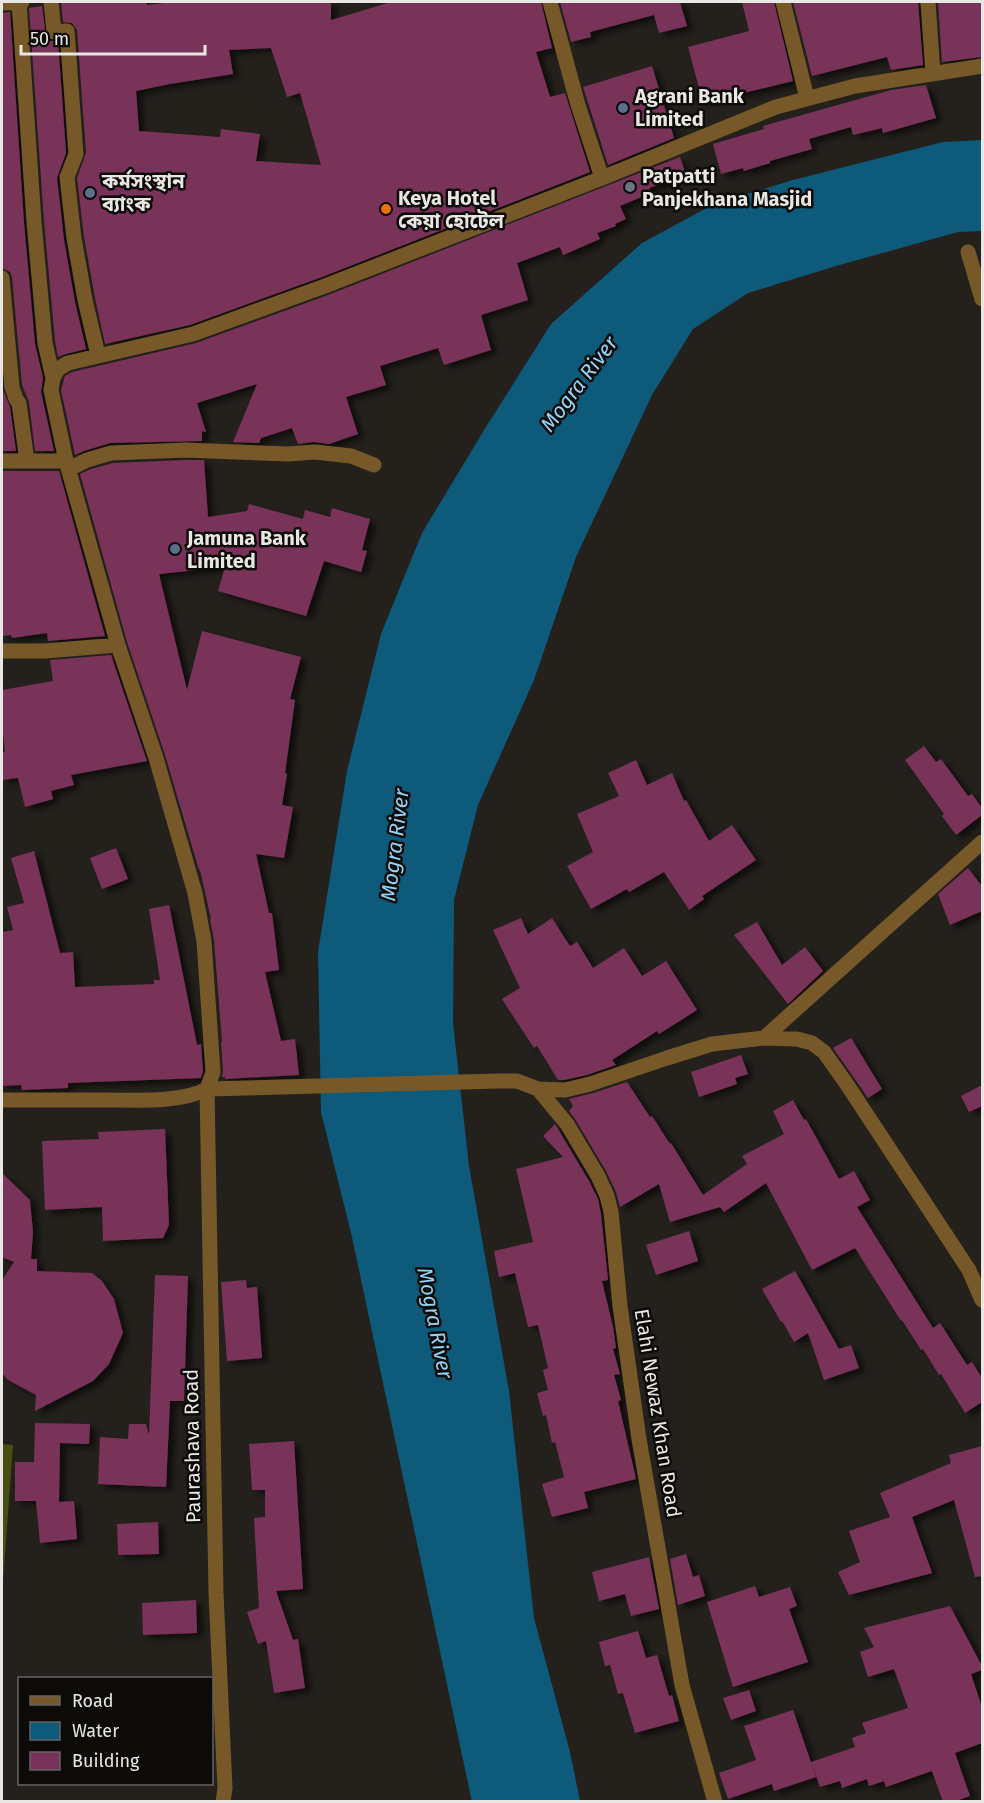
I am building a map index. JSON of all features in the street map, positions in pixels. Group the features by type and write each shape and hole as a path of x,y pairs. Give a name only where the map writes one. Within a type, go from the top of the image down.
{"street":[{"path":"2,3 20,2"},
{"name":"Paurashava Road","path":"20,2 35,232 45,343 53,378 51,390 68,465 118,645 156,758 195,893 204,941 213,1060 213,1072 207,1089 216,1593 225,1788 223,1802"},
{"path":"51,2 54,32 67,31 76,154 67,177 74,238 85,300 99,356"},
{"path":"550,2 578,105 602,178"},
{"path":"783,2 807,99"},
{"path":"928,2 933,74"},
{"path":"53,378 58,369 68,363 193,334 602,178 776,107 855,86 982,66"},
{"path":"968,252 982,299"},
{"path":"2,278 12,387 19,403 27,461"},
{"path":"2,461 68,465 111,453 185,450 288,454 315,452 351,456 374,465"},
{"path":"2,651 45,651 118,645"},
{"path":"764,1038 982,842"},
{"path":"2,1100 185,1098 207,1089 498,1081 517,1081 538,1089 565,1090 712,1044 764,1038 798,1039 812,1043 824,1052 969,1270 982,1300"},
{"name":"Elahi Newaz Khan Road","path":"538,1089 567,1124 598,1176 607,1196 639,1439 682,1685 715,1802"}],"green space":[{"path":"2,1444 13,1445 2,1595"}],"water":[{"name":"Mogra River","path":"982,140 982,231 958,232 748,293 693,329 652,395 576,557 534,680 478,805 454,900 453,1023 469,1166 509,1391 534,1618 570,1752 580,1801 472,1802 352,1237 321,1112 318,952 347,771 381,634 422,533 551,324 642,243 714,204 793,180 943,142"}],"building":[{"path":"61,2 147,2 147,5 172,2 331,2 331,20 391,2 541,2 552,48 536,52 550,97 565,93 590,172 322,277 190,325 105,344 84,237 77,178 86,153 77,30 72,23 63,22","holes":["271,48 287,97 300,93 321,165 256,161 260,134 221,129 220,137 139,131 136,91 233,74 229,50"]},
{"path":"560,2 680,2 687,26 659,33 654,15 590,32 591,37 571,42"},
{"path":"742,2 774,2 793,81 703,103 688,47 749,31"},
{"path":"793,2 918,2 923,65 891,70 887,57 812,76"},
{"path":"938,2 982,2 982,57 942,62"},
{"path":"42,6 46,37 50,41 58,41 66,153 57,178 64,240 86,349 58,357 44,221 29,8"},
{"path":"10,12 24,223 35,344 43,378 41,392 54,451 35,451 29,402 22,385 12,277 10,272 2,268 2,13"},
{"path":"652,66 674,138 608,165 583,87"},
{"path":"926,85 936,118 883,133 882,128 853,135 851,127 809,139 812,149 744,171 743,168 721,174 713,144 764,129 763,126 891,90"},
{"path":"680,157 686,175 649,188 651,193 620,206 626,219 615,224 616,226 597,233 600,239 563,255 560,247 517,263 528,300 481,315 491,350 444,365 438,348 380,366 386,385 346,397 358,434 329,444 314,442 298,444 292,428 261,438 259,443 233,442 257,384 197,403 206,432 202,431 202,441 110,443 75,455 61,390 65,376 72,372 196,343 328,295"},
{"path":"2,379 3,390 10,407 16,451 2,451"},
{"path":"204,460 208,517 247,511 249,504 303,519 305,510 330,517 332,508 370,519 362,550 367,551 361,572 324,561 306,616 218,591 225,567 159,574 187,690 202,631 301,657 290,699 295,700 282,805 293,807 284,858 256,854 269,913 272,913 279,970 265,972 281,1041 295,1039 299,1075 225,1079 222,1077 222,1041 214,940 200,870 127,642 80,474 113,463"},
{"path":"2,471 59,471 105,636 48,641 47,633 12,638 11,635 2,636"},
{"path":"111,655 147,761 71,775 74,785 51,791 53,799 25,807 18,778 2,780 2,752 5,752 2,690 53,681 50,660"},
{"path":"924,746 936,762 941,759 968,796 972,794 982,808 982,815 956,835 942,816 944,814 905,760"},
{"path":"636,760 647,785 672,773 684,801 686,800 709,841 732,825 756,860 702,896 704,899 689,910 664,872 629,892 627,889 591,909 567,866 593,852 577,814 619,796 608,773"},
{"path":"116,848 128,879 102,889 90,858"},
{"path":"34,851 60,953 73,952 75,987 154,984 154,980 160,980 149,909 169,905 197,1045 201,1044 203,1071 201,1078 68,1083 68,1088 22,1090 21,1085 2,1086 2,932 13,930 7,907 24,903 11,858"},
{"path":"968,868 982,886 982,911 950,925 938,894"},
{"path":"521,918 528,934 552,918 570,946 577,942 593,968 624,948 642,976 666,961 697,1010 659,1034 657,1031 612,1060 616,1065 587,1075 558,1080 537,1046 534,1048 502,999 520,988 493,930"},
{"path":"757,922 782,965 805,947 823,971 788,1004 734,935"},
{"path":"851,1038 882,1089 868,1098 833,1048"},
{"path":"741,1055 748,1074 735,1078 737,1084 699,1097 691,1072"},
{"path":"627,1082 650,1117 652,1116 671,1143 703,1195 747,1164 742,1156 784,1134 773,1111 793,1100 839,1179 854,1171 870,1200 857,1207 933,1328 940,1323 967,1365 972,1362 982,1378 982,1402 965,1413 941,1374 939,1375 923,1349 921,1350 901,1321 855,1248 812,1270 766,1183 724,1212 720,1207 670,1222 659,1184 620,1207 606,1171 569,1111 573,1106 569,1099"},
{"path":"982,1085 982,1106 969,1112 961,1096"},
{"path":"555,1124 598,1199 608,1280 602,1281 613,1327 616,1348 613,1349 620,1374 614,1375 636,1479 584,1492 588,1508 552,1517 542,1484 564,1477 555,1442 552,1443 546,1415 543,1416 537,1393 548,1390 543,1370 548,1368 538,1325 528,1327 515,1273 499,1277 494,1251 533,1242 516,1169 563,1157 543,1136"},
{"path":"165,1129 169,1225 163,1238 103,1241 102,1207 45,1210 42,1141 99,1139 98,1132"},
{"path":"2,1173 30,1200 33,1232 31,1259 37,1259 37,1271 92,1273 102,1281 114,1299 123,1333 109,1364 93,1381 35,1411 36,1395 8,1380 2,1373 2,1280 14,1262 2,1257"},
{"path":"689,1231 698,1261 656,1275 646,1245"},
{"path":"795,1271 839,1349 851,1345 859,1368 824,1380 808,1333 794,1342 762,1289"},
{"path":"155,1275 188,1276 184,1401 170,1401 166,1487 98,1484 100,1437 128,1439 129,1424 146,1424 149,1435"},
{"path":"246,1280 247,1288 257,1287 262,1358 227,1361 221,1282"},
{"path":"35,1423 90,1424 89,1444 60,1443 59,1502 74,1501 77,1539 40,1543 36,1501 15,1501 15,1462 34,1462"},
{"path":"294,1441 303,1589 276,1591 293,1640 298,1639 305,1688 274,1693 266,1641 258,1644 247,1612 259,1608 254,1518 265,1517 265,1490 252,1490 249,1444"},
{"path":"982,1446 982,1576 975,1577 954,1500 912,1517 932,1573 849,1595 838,1572 860,1562 849,1531 890,1517 880,1493 951,1463 949,1455"},
{"path":"158,1522 159,1554 118,1555 117,1524"},
{"path":"686,1554 693,1577 699,1575 705,1596 678,1605 670,1559"},
{"path":"649,1557 659,1609 631,1616 625,1594 599,1601 592,1572"},
{"path":"755,1586 759,1597 790,1587 797,1606 789,1609 808,1662 733,1687 707,1602"},
{"path":"196,1600 197,1633 143,1635 142,1603"},
{"path":"950,1606 982,1666 982,1670 971,1674 982,1707 982,1743 955,1753 970,1796 953,1802 943,1802 932,1771 886,1787 884,1781 869,1786 867,1779 842,1788 840,1781 820,1787 811,1762 855,1747 852,1738 866,1733 862,1723 908,1708 894,1669 868,1677 860,1652 874,1647 864,1628"},
{"path":"638,1631 646,1658 657,1655 679,1721 635,1733 623,1693 618,1694 610,1665 605,1666 599,1642"},
{"path":"749,1690 756,1711 731,1720 723,1698"},
{"path":"793,1710 816,1777 774,1791 772,1784 728,1799 719,1773 756,1760 744,1726"}],"place":[{"name":"Agrani Bank Limited","path":"623,108"},
{"name":"Patpatti Panjekhana Masjid","path":"630,187"},
{"name":"কর্মসংস্থান ব্যাংক","path":"90,193"},
{"name":"Keya Hotel কেয়া হোটেল","path":"386,209"},
{"name":"Jamuna Bank Limited","path":"175,549"}]}
